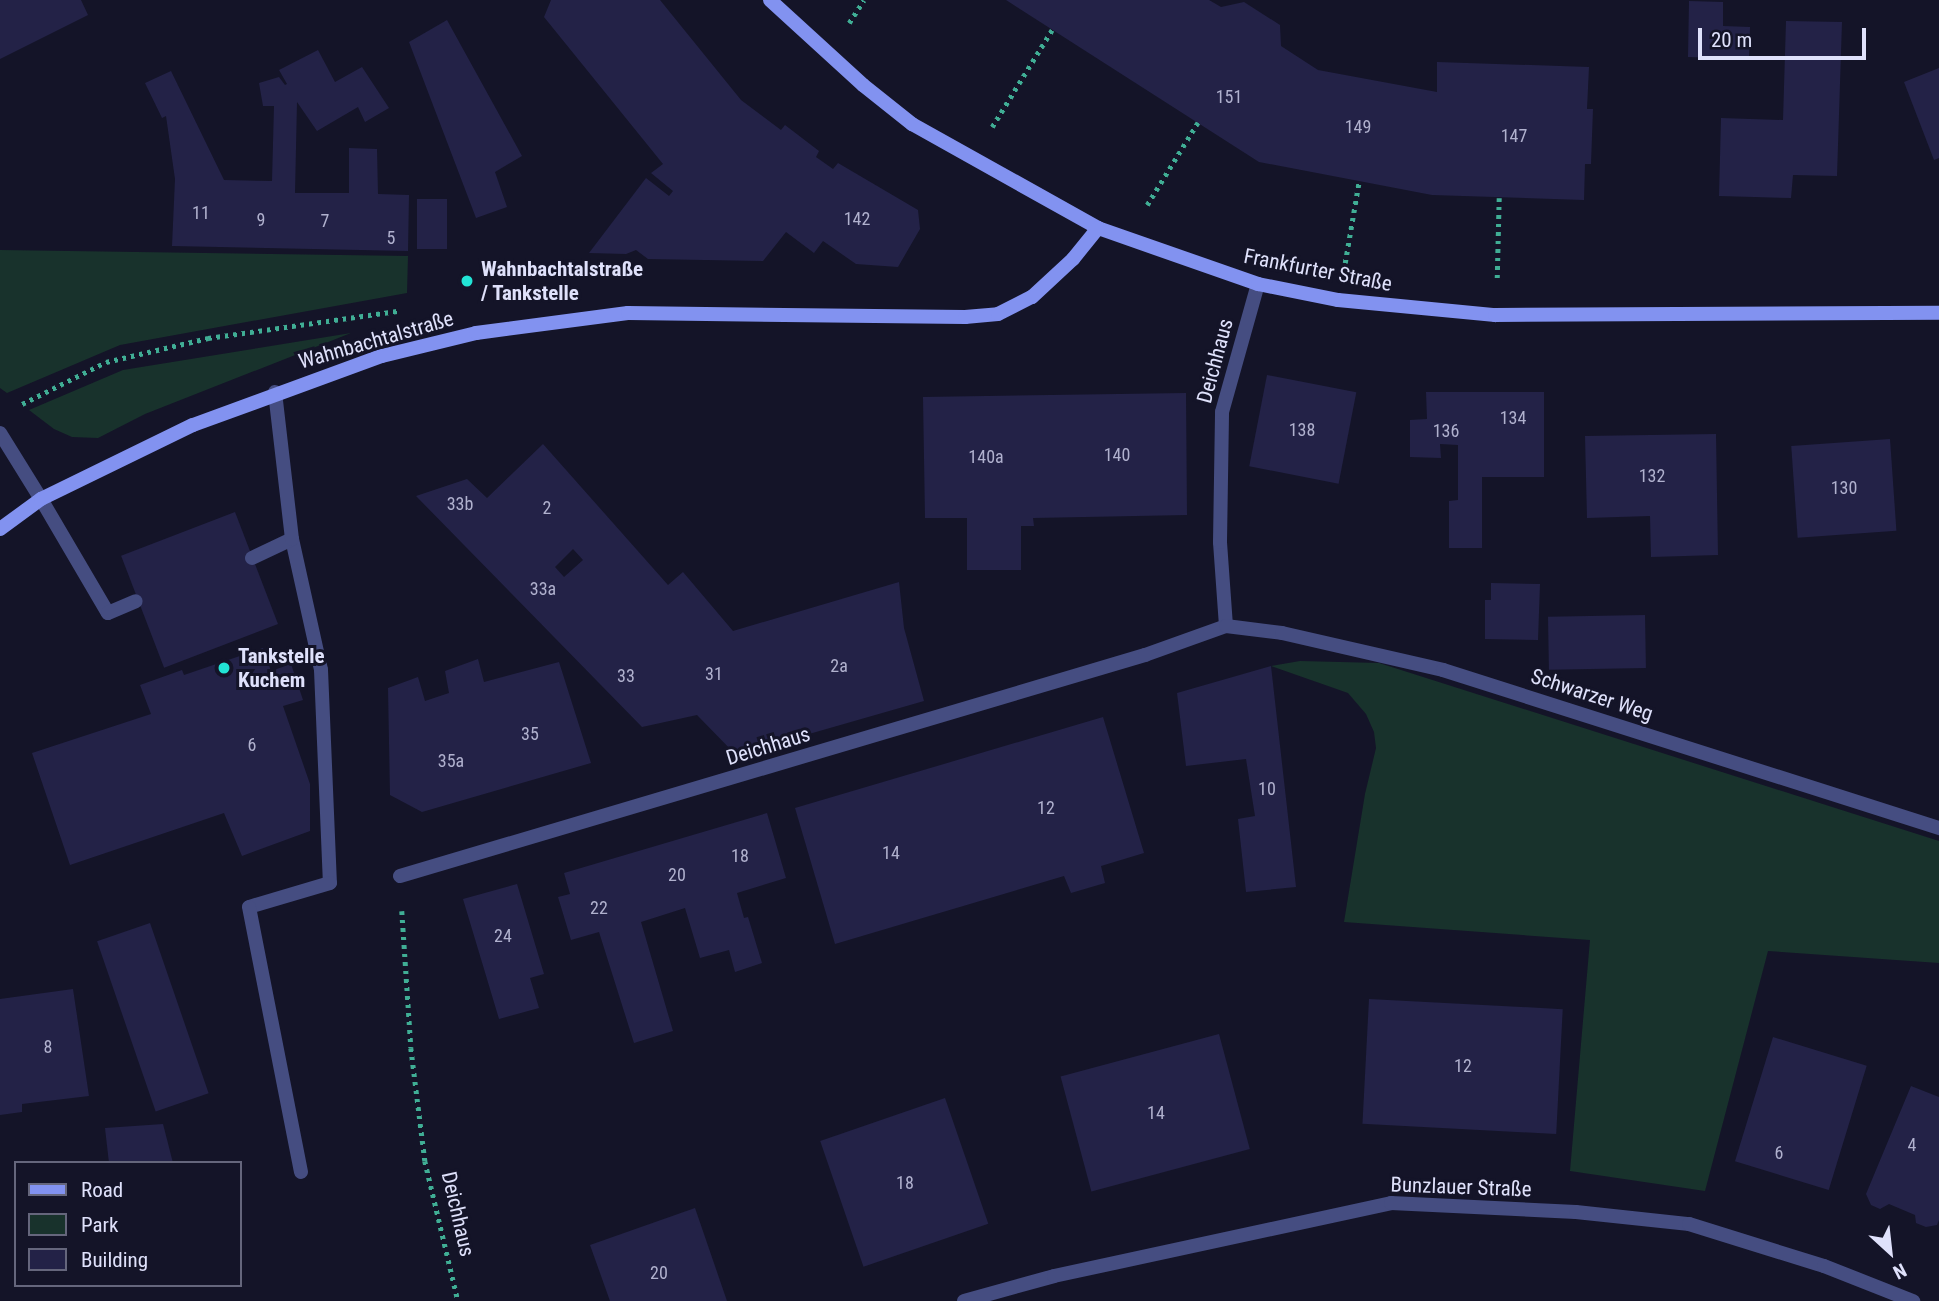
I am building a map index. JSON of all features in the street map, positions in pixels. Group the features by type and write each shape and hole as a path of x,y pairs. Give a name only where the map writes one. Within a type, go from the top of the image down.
{"main road":[{"name":"Frankfurter Straße","path":"770,0 902,116 972,158 1098,228 1258,284 1338,300 1495,315 1939,313"},
{"name":"Wahnbachtalstraße","path":"0,529 41,499 192,425 275,392 382,356 476,333 628,313 965,317 998,314 1032,297 1073,259 1098,228"}],"street":[{"name":"Deichhaus","path":"400,876 1144,655 1226,626 1220,542 1222,412 1258,284"},
{"path":"275,392 292,539 321,670 330,883 249,907 302,1172"},
{"path":"0,433 108,613 136,601"},
{"path":"252,558 292,539"},
{"name":"Schwarzer Weg","path":"1226,626 1295,636 1443,670 1939,828"},
{"name":"Bunzlauer Straße","path":"964,1301 1054,1276 1391,1203 1576,1212 1689,1224 1824,1266 1913,1301"}],"path":[{"path":"972,158 1052,30"},
{"path":"1126,240 1198,122"},
{"path":"1338,300 1359,181"},
{"path":"1495,315 1499,198"},
{"path":"12,409 106,362 208,338 408,309"},
{"name":"Deichhaus","path":"400,876 411,1048 425,1161 458,1301"}],"green space":[{"path":"0,250 408,256 407,293 120,345 7,393 0,388"},
{"path":"351,333 145,414 98,438 72,437 54,429 29,410 123,370"},
{"path":"1300,661 1379,663 1939,841 1939,963 1768,951 1705,1191 1570,1171 1590,940 1344,922 1365,794 1376,748 1374,732 1366,714 1348,693 1271,666"}],"building":[{"path":"0,0 81,0 88,15 0,59"},
{"path":"551,0 660,0 741,100 781,130 785,125 819,151 816,157 833,169 838,163 918,210 920,229 898,267 856,264 823,241 814,253 786,232 763,261 648,259 636,250 626,254 589,253 646,178 669,196 673,191 651,173 663,164 544,17"},
{"path":"1006,0 1209,0 1221,7 1244,2 1280,25 1281,46 1318,70 1437,92 1437,62 1589,67 1587,109 1593,109 1591,164 1585,164 1584,200 1432,195 1259,162"},
{"path":"1689,1 1723,2 1723,26 1750,27 1749,59 1688,57"},
{"path":"447,20 522,156 495,172 507,207 476,218 409,42"},
{"path":"1786,21 1842,22 1837,176 1793,175 1791,198 1719,196 1721,118 1783,120"},
{"path":"318,50 335,82 362,67 389,108 365,122 358,107 317,131 297,102 295,193 349,193 349,148 377,149 378,194 409,195 408,251 172,246 175,179 166,116 162,118 145,83 171,71 224,180 272,181 274,106 263,106 259,83 279,77 287,84 279,70"},
{"path":"1939,68 1939,158 1934,160 1904,82"},
{"path":"417,199 447,199 447,249 417,249"},
{"path":"1267,375 1356,392 1339,484 1249,466"},
{"path":"1426,392 1544,392 1544,477 1482,477 1482,548 1449,548 1449,501 1458,500 1458,445 1440,444 1441,458 1410,457 1410,420 1427,419"},
{"path":"1186,393 1187,515 1033,518 1034,526 1021,526 1021,570 967,570 967,518 925,518 923,397"},
{"path":"1716,434 1718,555 1651,557 1650,516 1587,518 1585,436"},
{"path":"1890,439 1896,531 1798,538 1791,446"},
{"path":"543,444 668,585 683,572 733,631 899,582 904,628 924,701 736,755 697,715 642,727 416,496 467,479 487,498","holes":["573,549 583,560 564,577 555,567"]},
{"path":"235,512 278,624 164,668 121,556"},
{"path":"1491,583 1540,584 1538,640 1485,639 1485,600 1491,600"},
{"path":"1645,615 1646,668 1549,670 1548,617"},
{"path":"263,648 271,671 291,664 303,700 283,706 310,784 310,831 242,856 224,813 70,865 32,753 151,714 140,685 182,670 184,675"},
{"path":"478,659 484,682 559,662 591,763 422,812 390,795 388,688 418,677 425,701 449,693 445,671"},
{"path":"1271,666 1296,887 1246,892 1238,819 1255,816 1246,759 1186,766 1177,693"},
{"path":"1103,717 1144,853 1101,866 1105,883 1071,893 1064,876 835,944 795,808"},
{"path":"767,813 786,878 737,893 744,918 748,917 762,963 735,972 729,950 700,958 685,908 641,922 673,1031 634,1043 599,932 571,940 558,897 570,894 564,873"},
{"path":"517,884 544,974 530,978 539,1008 499,1019 463,899"},
{"path":"150,923 209,1093 156,1111 97,941"},
{"path":"73,989 89,1096 22,1104 22,1112 0,1115 0,999"},
{"path":"1369,999 1563,1009 1556,1134 1362,1124"},
{"path":"1219,1034 1250,1149 1091,1191 1061,1076"},
{"path":"1773,1037 1867,1066 1829,1190 1735,1161"},
{"path":"1911,1086 1939,1097 1939,1220 1937,1225 1926,1227 1916,1223 1915,1215 1889,1204 1880,1209 1871,1205 1866,1194"},
{"path":"945,1098 988,1224 863,1267 820,1141"},
{"path":"163,1124 172,1161 109,1161 105,1128"},
{"path":"695,1208 727,1301 610,1301 590,1245"}],"place":[{"name":"Wahnbachtalstraße / Tankstelle","path":"467,281"},
{"name":"Tankstelle Kuchem","path":"224,668"}]}
